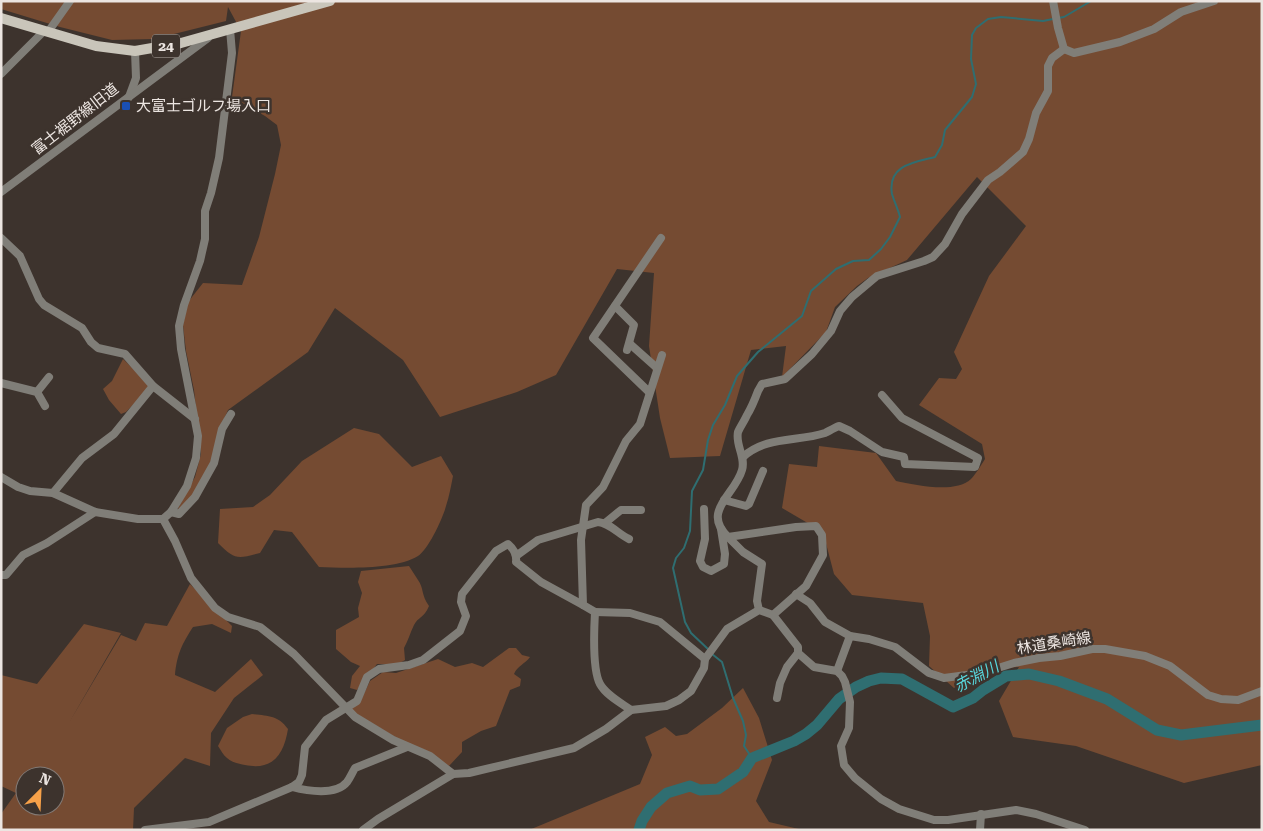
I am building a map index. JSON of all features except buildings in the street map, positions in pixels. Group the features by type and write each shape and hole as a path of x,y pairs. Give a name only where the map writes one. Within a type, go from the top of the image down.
{"main road":[{"name":"24","path":"1,18 96,46 135,51 181,43 330,1"}],"street":[{"path":"1,74 46,31 70,1"},
{"path":"1064,49 1074,53 1120,42 1154,29 1181,12 1214,1"},
{"path":"1053,4 1064,49"},
{"path":"1,477 18,488 53,493 95,512 138,519 163,519 172,512 187,486 196,458 198,436 179,326 184,305 200,261 205,239 205,211 219,158 232,53 230,29"},
{"path":"128,99 175,61 213,34"},
{"path":"704,509 705,539 700,561 703,567 711,571 724,564 725,554 718,513 743,470 743,457 738,432 762,384 785,379 812,354 831,331 840,311 852,297 877,276 924,261 933,256 945,244 962,214 988,180 1023,152 1029,139 1036,113 1048,91 1048,66 1052,58 1064,49"},
{"name":"富士裾野線旧道","path":"1,192 128,99 136,78 135,51"},
{"path":"1,238 20,256 44,305 82,328 91,342 98,348 125,354 153,386 195,419"},
{"path":"649,392 593,338 661,238"},
{"path":"615,306 634,325 629,347 657,368"},
{"path":"583,605 581,540 586,505 603,487 626,441 640,424 662,354"},
{"path":"37,392 49,376"},
{"path":"1,383 37,392 45,406"},
{"path":"53,493 82,458 114,434 153,386"},
{"path":"743,457 750,451 775,441 824,433 839,426 882,452 904,457 905,464 975,467 978,458 902,418 882,394"},
{"path":"172,512 179,514 192,501 204,483 214,463 222,429 231,414"},
{"path":"724,500 746,506 749,504 763,471"},
{"path":"605,523 621,510 641,510"},
{"path":"1,576 6,575 23,555 47,543 95,512"},
{"path":"163,519 191,578 215,608 228,617 253,624 269,634 294,654 345,707 362,721 407,747 430,756 453,774"},
{"path":"516,556 538,540 598,522 605,523 621,536 629,539"},
{"path":"728,537 796,526 816,526 822,535 823,555 806,586 773,615"},
{"path":"721,529 743,552 762,564 757,601 759,610"},
{"path":"145,830 209,822 292,787 302,775 305,747 326,720 357,701 367,677 379,669 409,665 423,660 460,631 466,616 461,602 462,594 496,551 508,544 514,549 516,562 541,582 595,612 630,614 660,622 706,658"},
{"name":"林道桑崎線","path":"796,594 810,604 825,622 850,636 869,639 895,647 929,673 944,678 982,673 1014,663 1039,658 1060,656 1092,649 1105,649 1145,656 1170,666 1208,695 1221,699 1238,700 1262,691"},
{"path":"363,830 453,774 574,748 606,729 631,710 666,706 679,700 691,691 704,668 706,658 727,628 759,610 773,615 798,647 798,654 787,667 780,683 777,698"},
{"path":"595,612 595,649 597,674 600,684 613,697 631,710"},
{"path":"838,672 850,636"},
{"path":"798,654 814,668 838,672 845,682 850,702 849,728 841,746 844,766 881,800 899,809 934,820 948,820 1016,810 1036,814 1085,830"},
{"path":"292,787 316,792 341,788 355,768 407,747"},
{"path":"980,830 981,814"}],"shaded area":[{"path":"1,1 1262,1 1262,765 1184,783 1076,746 1013,737 999,701 1019,667 981,670 954,688 929,666 930,636 923,603 852,595 834,574 823,532 782,508 789,464 817,467 819,446 876,453 896,481 935,487 964,484 973,477 985,459 982,444 919,405 939,378 956,379 962,369 954,352 989,276 1026,226 977,177 907,260 868,278 835,307 826,332 782,377 786,346 751,350 720,456 670,458 660,418 649,346 654,273 617,269 556,375 517,392 440,417 403,360 335,308 308,352 228,410 221,426 211,463 191,497 179,510 178,508 195,477 201,454 194,390 183,325 188,302 203,283 242,285 259,237 275,174 281,145 277,125 232,97 241,31 228,7 226,21 154,39 112,40 1,9"},
{"path":"123,359 151,386 126,412 121,414 109,400 103,389 112,381"},
{"path":"354,428 379,434 412,467 441,456 453,476 442,518 422,553 408,561 384,566 356,568 319,567 292,532 274,530 260,553 241,557 228,553 218,543 220,509 253,507 270,495 302,461"},
{"path":"409,566 420,583 429,606 416,622 404,648 405,660 398,664 377,664 357,690 350,688 352,676 360,666 351,662 336,649 336,630 359,617 358,608 362,593 358,582 361,571"},
{"path":"190,584 232,626 231,633 212,624 193,627 181,650 175,675 215,692 251,659 263,675 234,698 211,733 210,766 185,758 134,808 133,830 1,830 1,814 15,794 15,816 65,816 65,766 15,766 15,793 1,786 1,675 37,684 84,624 121,633 70,721 121,635 136,641 145,623 167,626"},
{"path":"509,648 516,648 522,655 530,657 514,674 521,679 520,686 510,690 496,726 481,731 462,742 462,752 449,766 425,750 405,743 350,710 361,700 370,681 383,672 396,673 438,659 455,667 472,663 483,667"},
{"path":"743,688 759,718 772,760 756,801 769,822 803,830 529,830 640,784 652,755 645,737 665,727 676,736 687,734 722,708"},
{"path":"252,714 276,719 288,729 284,746 270,763 255,766 233,762 226,757 218,746 227,728 243,717"}],"waterway":[{"path":"1058,18 1064,17 1091,1"},
{"path":"709,650 691,633 685,622 673,568 676,558 684,548 690,531 692,491 703,470 708,440 713,425 725,405 737,376 758,352 802,316 811,291 836,269 853,261 869,260 890,237 900,217 892,194 894,177 904,166 935,157 942,145 945,130 972,97 976,84 971,59 972,35 976,28 988,19 1001,17 1043,21 1053,19"},
{"path":"712,654 722,662 733,698 743,721 746,735 744,746 752,758"},
{"name":"赤淵川","path":"639,830 642,821 651,807 667,793 690,786 700,790 718,789 743,772 752,758 794,741 806,734 817,725 839,699 856,687 881,678 902,679 953,707 973,698 1006,676 1029,674 1059,681 1107,699 1157,730 1181,735 1262,725"}],"place":[{"name":"大富士ゴルフ場入口","path":"126,106"}]}
